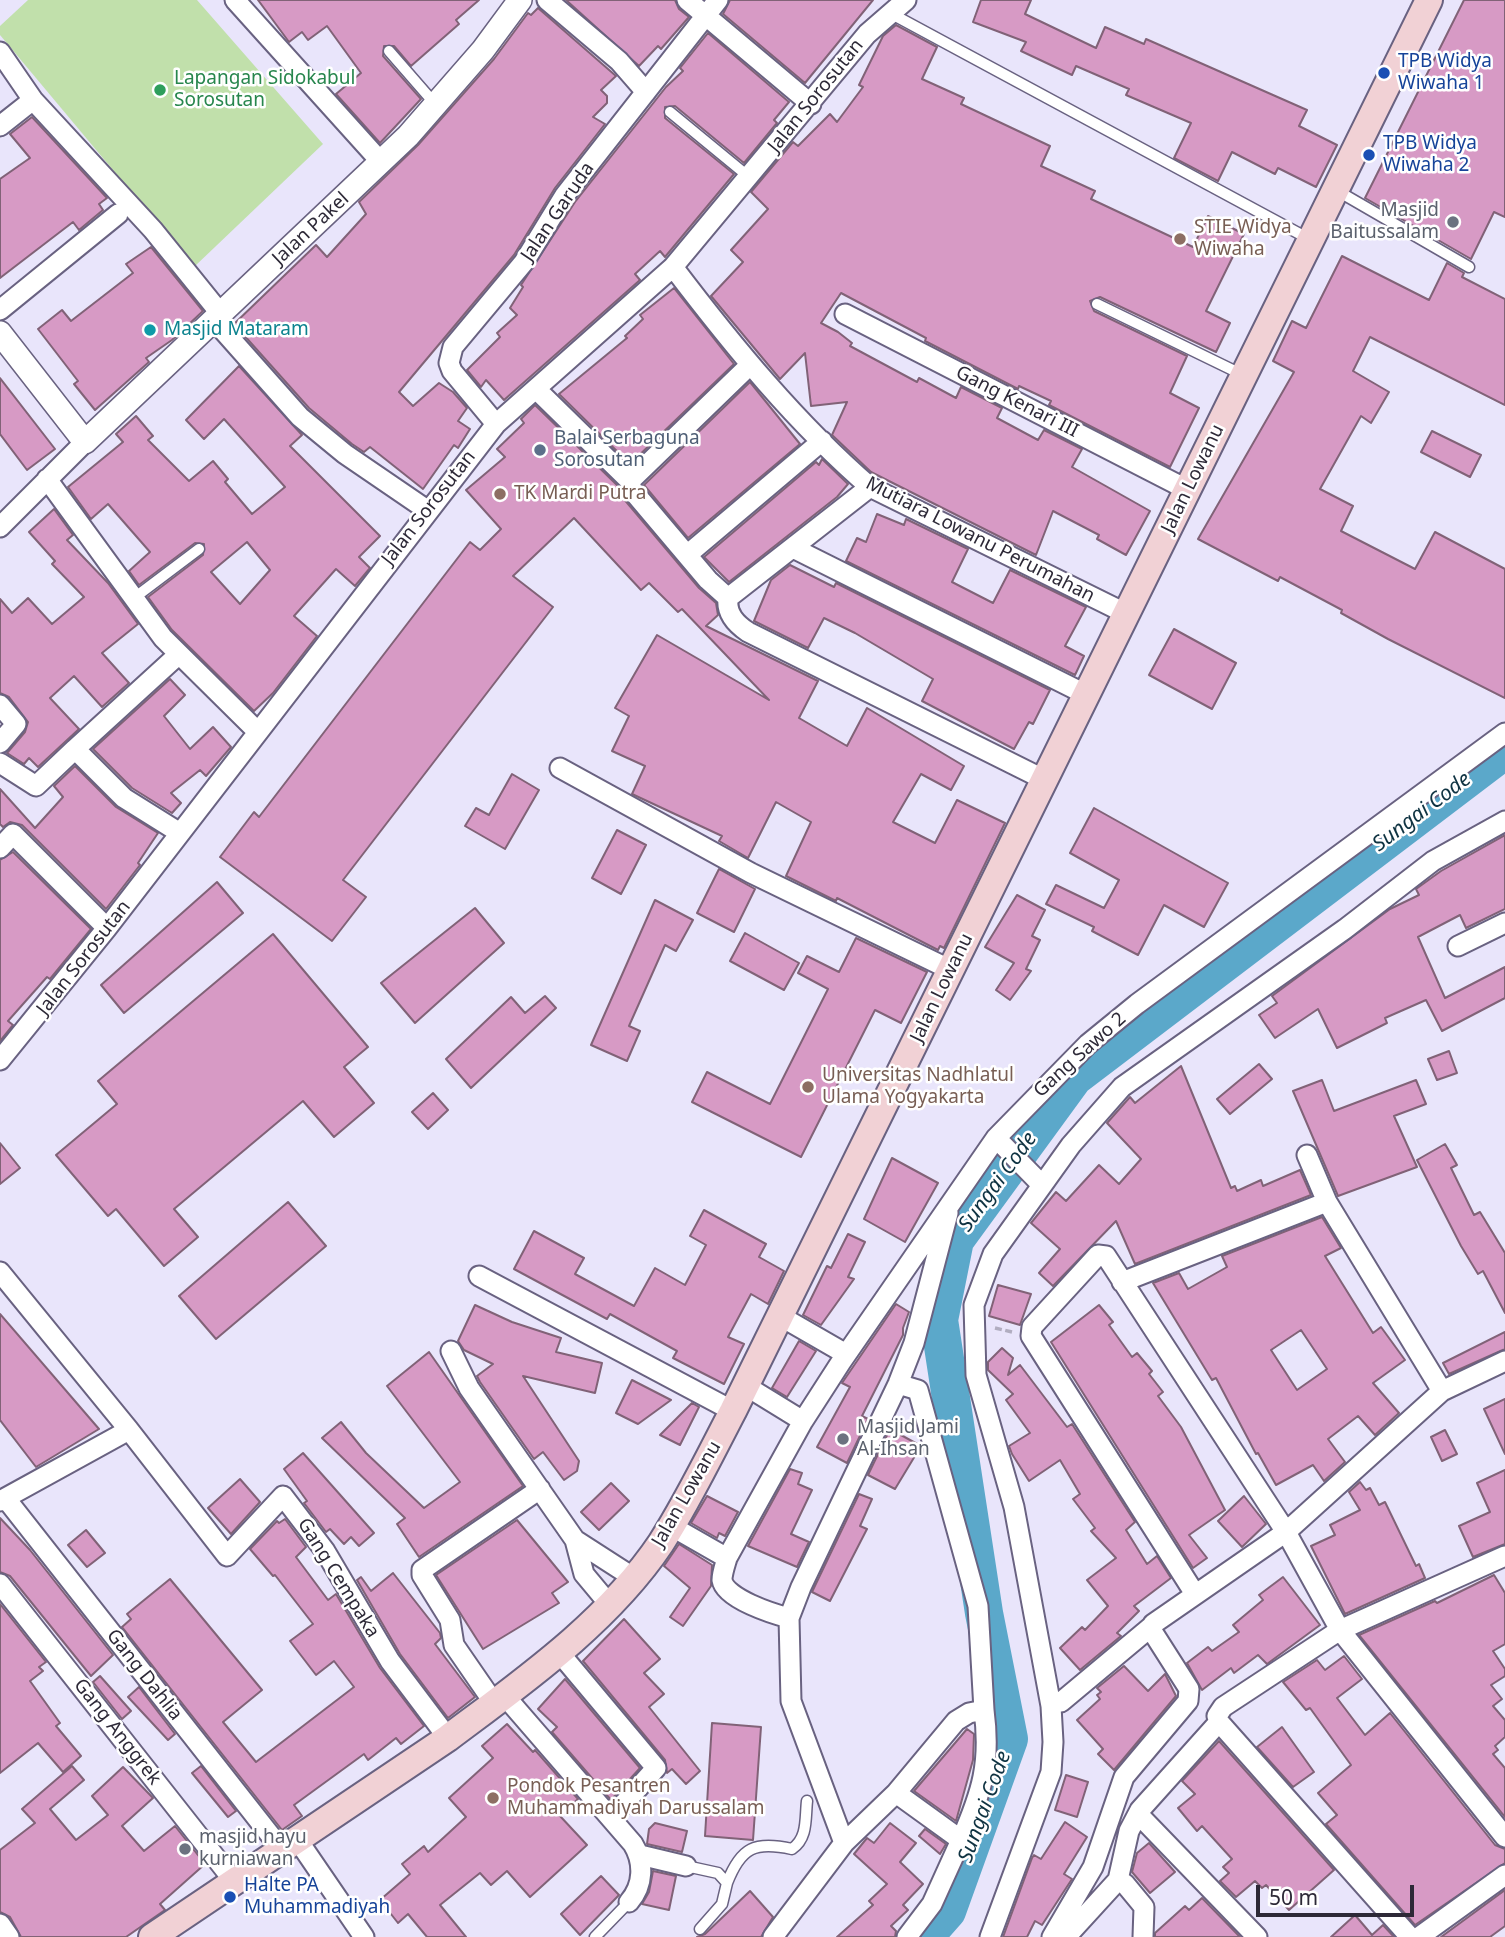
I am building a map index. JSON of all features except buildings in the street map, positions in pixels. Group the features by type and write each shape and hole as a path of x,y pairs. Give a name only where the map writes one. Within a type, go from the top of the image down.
{"main road":[{"name":"Jalan Lowanu","path":"152,1937 449,1738 499,1699 558,1651 634,1578 671,1526 746,1386 1429,0"}],"street":[{"path":"235,0 381,162"},
{"name":"Jalan Pakel","path":"85,442 381,162 436,106 520,0"},
{"path":"547,0 619,61 646,92"},
{"path":"687,0 811,104"},
{"name":"Jalan Garuda","path":"496,424 452,371 449,363 453,346 524,262 565,195 718,0"},
{"name":"Jalan Sorosutan","path":"0,1060 107,928 496,424 673,267 867,34 906,0"},
{"path":"0,52 33,100 153,230 217,316 300,417 345,454 427,510"},
{"path":"0,126 33,100"},
{"path":"0,310 118,214"},
{"name":"Mutiara Lowanu Perumahan","path":"673,267 750,365 870,487 1126,614"},
{"name":"Gang Kenari III","path":"845,314 1188,490"},
{"path":"0,333 85,442 0,527"},
{"path":"631,481 750,365"},
{"path":"536,389 631,481 632,490 720,593 728,598"},
{"path":"687,555 822,441"},
{"path":"47,479 178,655 257,731"},
{"path":"728,598 870,487"},
{"path":"793,548 1087,695"},
{"path":"728,598 729,612 733,620 748,632 1045,780"},
{"path":"0,764 36,786 178,655"},
{"path":"0,705 16,724 0,743"},
{"name":"Gang Sawo 2","path":"727,1558 803,1421 950,1202 1088,1044 1137,1004 1505,733"},
{"path":"75,749 124,798 180,833"},
{"path":"559,768 751,873 951,970"},
{"path":"990,1937 1052,1772 1053,1742 1051,1706 1014,1507 976,1375 974,1305 993,1254 1037,1181 1122,1087 1345,929 1433,860 1505,821"},
{"path":"0,848 13,834 107,928"},
{"path":"1458,946 1505,923"},
{"path":"1001,1143 1037,1181"},
{"path":"1307,1155 1327,1202 1442,1391"},
{"path":"845,1843 791,1701 789,1618 801,1587 898,1384 937,1260 950,1202"},
{"path":"1122,1282 1327,1202"},
{"path":"1195,1594 1031,1336 1032,1327 1095,1257 1106,1256 1286,1532 1340,1630 1505,1837"},
{"path":"0,1272 129,1430 3,1501"},
{"path":"478,1276 733,1411"},
{"path":"780,1316 846,1354"},
{"path":"451,1351 469,1388 575,1540 584,1574 608,1604"},
{"path":"1061,1702 1152,1626 1286,1532 1442,1391 1505,1361"},
{"path":"898,1384 918,1390 978,1606 988,1747 985,1775 961,1840 932,1904 906,1937"},
{"path":"746,1386 803,1421"},
{"name":"Gang Cempaka","path":"129,1430 227,1556 283,1496 325,1552 390,1661 449,1738"},
{"path":"540,1489 422,1570 422,1575 450,1620 454,1645 499,1699 611,1818 640,1855 681,1865"},
{"name":"Gang Dahlia","path":"3,1501 290,1844 364,1937"},
{"path":"671,1526 727,1558 722,1578 726,1588 760,1610 789,1618"},
{"path":"575,1540 634,1578"},
{"path":"1410,1937 1219,1722 1217,1716 1223,1707 1340,1630 1504,1560"},
{"name":"Gang Anggrek","path":"0,1584 234,1881"},
{"path":"1052,1937 1093,1867 1124,1777 1188,1701 1189,1689 1152,1631 1152,1626"},
{"path":"558,1651 656,1768 611,1818"},
{"path":"772,1937 845,1843 896,1793 956,1721 969,1713 984,1710"},
{"path":"1066,1937 1118,1880 1129,1831 1155,1790 1219,1722"},
{"path":"896,1793 961,1840"},
{"path":"1138,1814 1257,1937"},
{"path":"629,1902 639,1884 640,1855"},
{"path":"1419,1937 1505,1875"},
{"path":"1118,1880 1125,1884 1144,1907 1143,1937"},
{"path":"0,1924 9,1937"}],"lane":[{"path":"890,13 1311,240"},
{"path":"389,51 436,106"},
{"path":"670,112 749,177"},
{"path":"1336,190 1469,267"},
{"path":"1097,304 1244,375"},
{"path":"134,598 199,549"},
{"path":"700,1929 722,1904 734,1865 753,1847 770,1845 792,1849 804,1839 807,1801"},
{"path":"681,1865 718,1873 727,1883"},
{"path":"595,1937 629,1902"}],"path":[{"path":"974,1323 1031,1336"}],"green space":[{"name":"Lapangan Sidokabul Sorosutan","path":"28,0 197,0 323,144 194,267 0,35 0,26"}],"waterway":[{"name":"Sungai Code","path":"924,1937 947,1911 1009,1739 984,1613 939,1320 955,1240 1074,1077 1505,750"}],"place":[{"name":"TPB Widya Wiwaha 1","path":"1384,73"},
{"name":"Lapangan Sidokabul Sorosutan","path":"160,90"},
{"name":"TPB Widya Wiwaha 2","path":"1369,155"},
{"name":"Masjid Baitussalam","path":"1453,222"},
{"name":"STIE Widya Wiwaha","path":"1180,239"},
{"name":"Masjid Mataram","path":"150,330"},
{"name":"Balai Serbaguna Sorosutan","path":"540,450"},
{"name":"TK Mardi Putra","path":"500,494"},
{"name":"Universitas Nadhlatul Ulama Yogyakarta","path":"808,1087"},
{"name":"Masjid Jami Al-Ihsan","path":"843,1439"},
{"name":"Pondok Pesantren Muhammadiyah Darussalam","path":"493,1798"},
{"name":"masjid hayu kurniawan","path":"185,1849"},
{"name":"Halte PA Muhammadiyah","path":"230,1897"}]}
